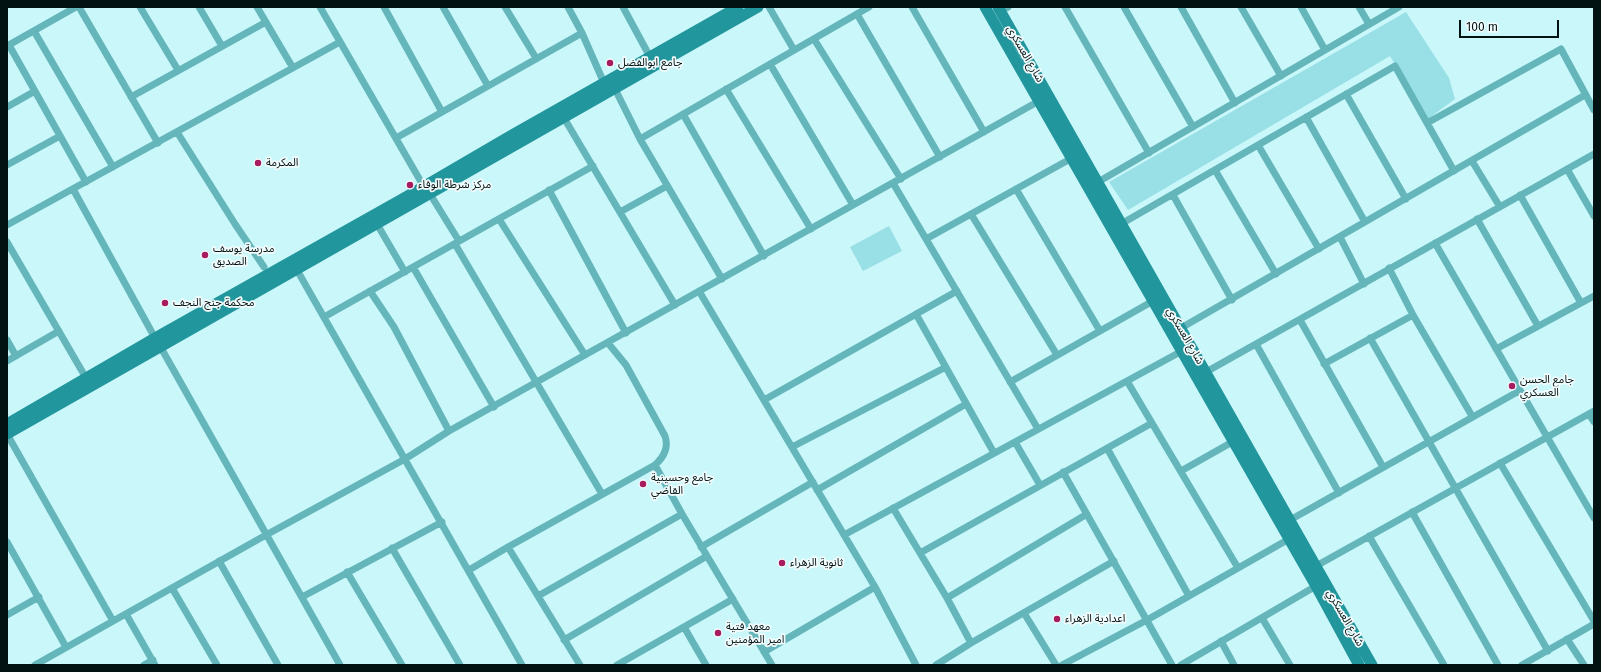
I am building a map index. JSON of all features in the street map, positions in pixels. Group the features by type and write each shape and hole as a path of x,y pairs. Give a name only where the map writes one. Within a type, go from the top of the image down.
{"street":[{"path":"76,7 8,45 86,182"},
{"path":"79,7 158,142"},
{"path":"140,7 178,70"},
{"path":"199,7 222,46"},
{"path":"257,7 293,68"},
{"path":"320,7 602,494"},
{"path":"384,7 442,112"},
{"path":"443,7 488,86"},
{"path":"505,7 536,58"},
{"path":"568,7 582,32 604,83"},
{"path":"623,7 650,57"},
{"path":"7,424 32,414 52,403 158,342 265,277 427,190 493,152 512,135 738,7"},
{"path":"493,152 516,146 758,7"},
{"path":"769,7 794,50"},
{"path":"640,139 869,7"},
{"path":"912,7 984,132"},
{"name":"شارع العسكري","path":"985,7 1016,50 1098,182 1206,372 1222,411"},
{"path":"1065,7 1149,153"},
{"path":"1124,7 1193,127"},
{"path":"1181,7 1235,103"},
{"path":"1241,7 1281,76"},
{"path":"1301,7 1325,50"},
{"path":"1359,7 1369,24"},
{"path":"1098,182 1399,7"},
{"name":"شارع العسكري","path":"1002,8 1016,50"},
{"path":"857,14 940,157"},
{"path":"131,97 266,22"},
{"path":"34,31 114,167"},
{"path":"396,138 582,32"},
{"path":"814,39 901,179"},
{"path":"7,225 340,42"},
{"path":"1427,123 1561,49 1594,110"},
{"path":"770,64 853,205"},
{"path":"1121,224 1395,66 1454,171"},
{"name":"شارع العسكري","path":"1026,68 1039,101 1153,301 1182,351 1222,411 1290,520 1372,665"},
{"path":"615,89 640,139 722,279"},
{"path":"726,89 811,229"},
{"path":"7,107 35,91"},
{"path":"1346,94 1406,199"},
{"path":"1181,328 1232,300 1585,95"},
{"path":"34,665 404,459 449,431 1039,101"},
{"path":"684,114 764,256"},
{"path":"564,118 675,305"},
{"path":"1306,118 1365,222"},
{"path":"177,132 235,224 265,277"},
{"path":"512,135 511,143 516,146"},
{"path":"7,165 60,136"},
{"path":"1258,146 1319,249"},
{"path":"1206,372 1594,154"},
{"path":"926,239 1072,158"},
{"path":"1472,161 1500,207"},
{"path":"324,317 593,166"},
{"path":"1567,169 1594,216"},
{"path":"1215,170 1276,274"},
{"path":"893,183 1038,429"},
{"path":"620,212 667,186"},
{"path":"73,189 340,665"},
{"path":"1016,189 1100,331"},
{"path":"265,277 297,270 377,224 427,190"},
{"path":"549,190 626,333"},
{"path":"1173,195 1232,300"},
{"path":"1520,196 1581,303"},
{"path":"971,214 1057,355"},
{"path":"499,219 585,355"},
{"path":"1477,219 1538,326"},
{"path":"377,224 405,272"},
{"path":"1340,237 1364,284"},
{"path":"7,242 86,378"},
{"path":"1435,243 1546,438 1594,518"},
{"path":"413,267 494,407"},
{"path":"1389,268 1413,315 1472,416"},
{"path":"297,270 404,459 442,522 520,664"},
{"path":"370,291 394,327 449,431"},
{"path":"700,291 844,535 916,665"},
{"path":"764,400 957,292"},
{"path":"1496,349 1594,296"},
{"path":"1010,382 1153,301"},
{"path":"916,314 994,453"},
{"path":"1324,364 1413,315"},
{"path":"1300,320 1383,467"},
{"path":"7,361 59,331"},
{"path":"1370,338 1548,651"},
{"path":"7,340 16,356"},
{"path":"52,403 86,378 158,342"},
{"path":"469,570 655,465 666,452 667,442 665,436 626,365 608,343"},
{"path":"1256,344 1339,493"},
{"path":"844,535 1182,351"},
{"path":"792,447 946,367"},
{"path":"1127,381 1238,568"},
{"path":"1290,520 1472,416 1519,391"},
{"path":"817,490 966,404"},
{"path":"1316,566 1592,413 1594,422"},
{"path":"32,414 7,434 113,621"},
{"path":"920,552 1152,422"},
{"name":"شارع العسكري","path":"1230,426 1234,441 1359,665"},
{"path":"1181,471 1234,441"},
{"path":"1015,442 1040,485"},
{"path":"1107,448 1189,596"},
{"path":"1500,463 1594,621"},
{"path":"655,465 682,514 772,665"},
{"path":"1064,472 1172,665"},
{"path":"701,546 813,482"},
{"path":"893,508 947,598 971,643"},
{"path":"1412,512 1498,665"},
{"path":"538,596 682,514"},
{"path":"947,598 1087,514"},
{"path":"302,597 442,522"},
{"path":"1369,536 1444,665"},
{"path":"1062,665 1147,620 1289,539"},
{"path":"7,542 10,554 38,597 66,647"},
{"path":"508,547 580,665"},
{"path":"392,548 460,665"},
{"path":"564,640 707,556"},
{"path":"219,561 278,665"},
{"path":"936,665 971,643 1114,561"},
{"path":"347,572 402,665"},
{"path":"1182,665 1316,586"},
{"path":"764,652 874,587"},
{"path":"172,588 217,665"},
{"path":"7,616 38,597"},
{"path":"617,665 733,599"},
{"path":"1024,613 1056,665"},
{"path":"126,614 154,663 144,665"},
{"path":"1262,618 1290,665"},
{"path":"1522,665 1594,624"},
{"path":"684,627 706,665"},
{"path":"1567,640 1584,665"},
{"path":"1221,641 1234,665"}],"shaded area":[{"path":"1406,12 1449,78 1455,99 1428,119 1390,56 1128,210 1109,182"},
{"path":"889,226 902,251 863,271 850,247"}],"place":[{"name":"جامع ابوالفضل","path":"610,63"},
{"name":"المكرمة","path":"258,163"},
{"name":"مركز شرطة الوفاء","path":"410,185"},
{"name":"مدرسة يوسف الصديق","path":"205,255"},
{"name":"محكمة جنح النجف","path":"165,303"},
{"name":"جامع الحسن العسكري","path":"1512,386"},
{"name":"جامع وحسينية القاضي","path":"643,484"},
{"name":"ثانوية الزهراء","path":"782,563"},
{"name":"اعدادية الزهراء","path":"1057,619"},
{"name":"معهد فتية امير المؤمنين","path":"718,633"}]}
